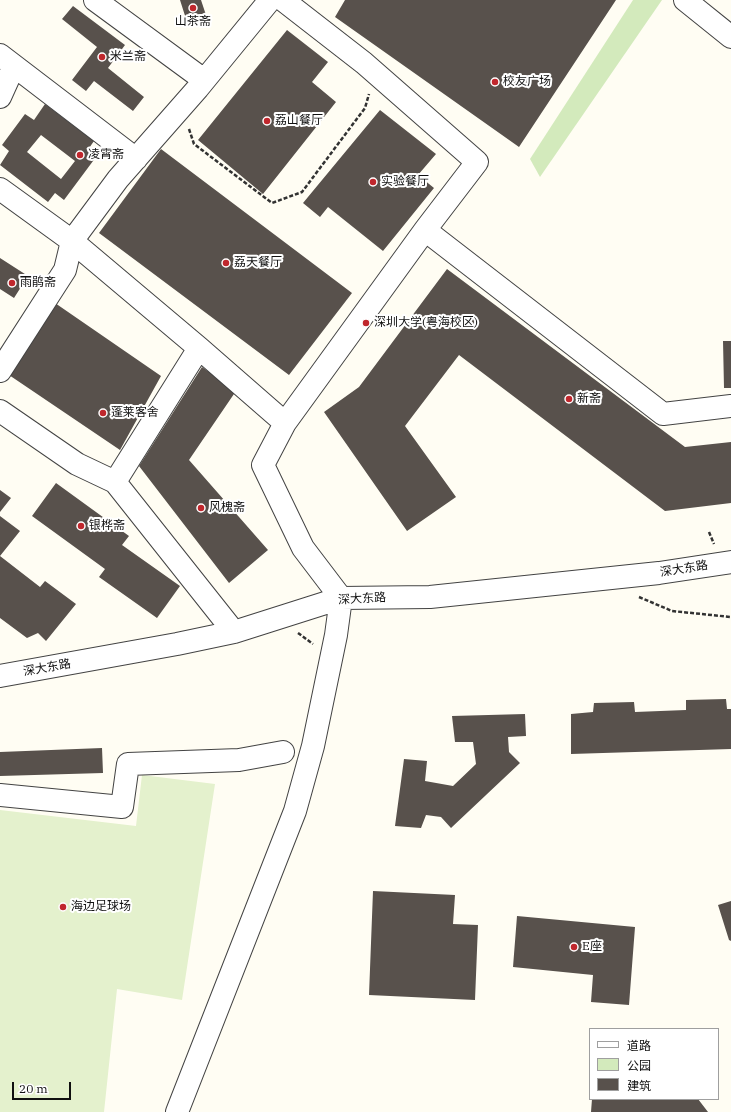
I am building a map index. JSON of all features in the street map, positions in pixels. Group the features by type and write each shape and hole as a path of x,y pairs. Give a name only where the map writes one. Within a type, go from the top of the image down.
{"street":[{"path":"94,0 204,80"},
{"path":"0,371 66,270 72,241 118,179 182,106 270,0"},
{"path":"177,1112 295,811 313,746 336,635 341,598 303,548 263,465 285,422 425,230 477,162 364,63 283,0"},
{"path":"685,0 731,37"},
{"path":"0,97 7,60 136,159"},
{"path":"0,189 72,241 285,422"},
{"path":"425,230 663,414 731,406"},
{"path":"115,482 199,348"},
{"path":"0,411 77,464 115,482 234,632"},
{"name":"深大东路","path":"0,676 177,644 234,632 341,598 430,597 658,573 731,562"},
{"path":"0,795 122,807 128,764 239,760 283,752"}],"path":[{"path":"182,106 194,144 272,203 302,192 365,108 374,72"},
{"path":"633,594 672,610 731,617"}],"green space":[{"path":"633,0 662,0 540,177 530,159"},
{"name":"海边足球场","path":"142,775 215,784 182,1000 117,989 104,1112 0,1112 0,810 136,826"}],"building":[{"name":"山茶斋","path":"180,0 201,0 206,15 187,22"},
{"name":"校友广场","path":"345,0 616,0 519,147 335,17"},
{"name":"米兰斋","path":"73,6 125,45 108,68 144,97 133,111 94,81 86,91 72,80 97,47 62,19"},
{"name":"荔山餐厅","path":"287,30 328,62 312,82 336,102 263,194 198,140"},
{"name":"凌霄斋","path":"45,104 94,141 87,151 96,157 64,200 55,193 48,202 0,165 9,151 2,145 25,114 34,120","holes":["41,135 75,161 61,179 27,152"]},
{"name":"实验餐厅","path":"380,110 436,154 418,175 434,188 383,251 328,207 320,217 303,203"},
{"name":"荔天餐厅","path":"161,149 352,293 289,375 99,233"},
{"name":"雨鹃斋","path":"0,258 28,276 14,298 0,289"},
{"name":"新斋","path":"447,269 685,447 731,442 731,503 665,511 459,355 405,426 456,497 407,531 324,412 359,387"},
{"name":"蓬莱客舍","path":"55,303 161,376 120,450 9,375"},
{"path":"723,341 731,341 731,388 724,388"},
{"name":"风槐斋","path":"202,367 236,391 189,460 268,550 229,583 139,466"},
{"path":"56,483 129,536 122,545 180,586 157,618 99,577 105,569 32,516"},
{"path":"0,490 11,498 0,512"},
{"path":"0,516 20,531 0,556"},
{"path":"0,556 40,587 45,581 76,604 46,641 38,633 27,638 0,618"},
{"path":"726,699 727,709 731,709 731,749 571,754 571,714 593,712 594,703 634,702 635,712 686,710 686,700"},
{"path":"525,714 526,736 508,737 509,752 520,763 451,828 441,817 426,815 421,828 395,826 404,759 427,761 425,781 453,786 476,764 473,742 455,742 452,716"},
{"path":"102,748 103,773 0,776 0,752"},
{"path":"373,891 455,895 453,924 478,925 475,1000 369,995"},
{"path":"731,901 731,941 729,940 718,905"},
{"name":"E座","path":"517,916 635,927 629,1005 591,1002 593,975 513,967"},
{"path":"592,1100 699,1100 708,1112 591,1112"}],"place":[{"name":"山茶斋","path":"193,8"},
{"name":"米兰斋","path":"102,57"},
{"name":"校友广场","path":"495,82"},
{"name":"荔山餐厅","path":"267,121"},
{"name":"凌霄斋","path":"80,155"},
{"name":"实验餐厅","path":"373,182"},
{"name":"荔天餐厅","path":"226,263"},
{"name":"雨鹃斋","path":"12,283"},
{"name":"深圳大学(粤海校区)","path":"366,323"},
{"name":"新斋","path":"569,399"},
{"name":"蓬莱客舍","path":"103,413"},
{"name":"风槐斋","path":"201,508"},
{"name":"银桦斋","path":"81,526"},
{"name":"海边足球场","path":"63,907"},
{"name":"E座","path":"574,947"}]}
